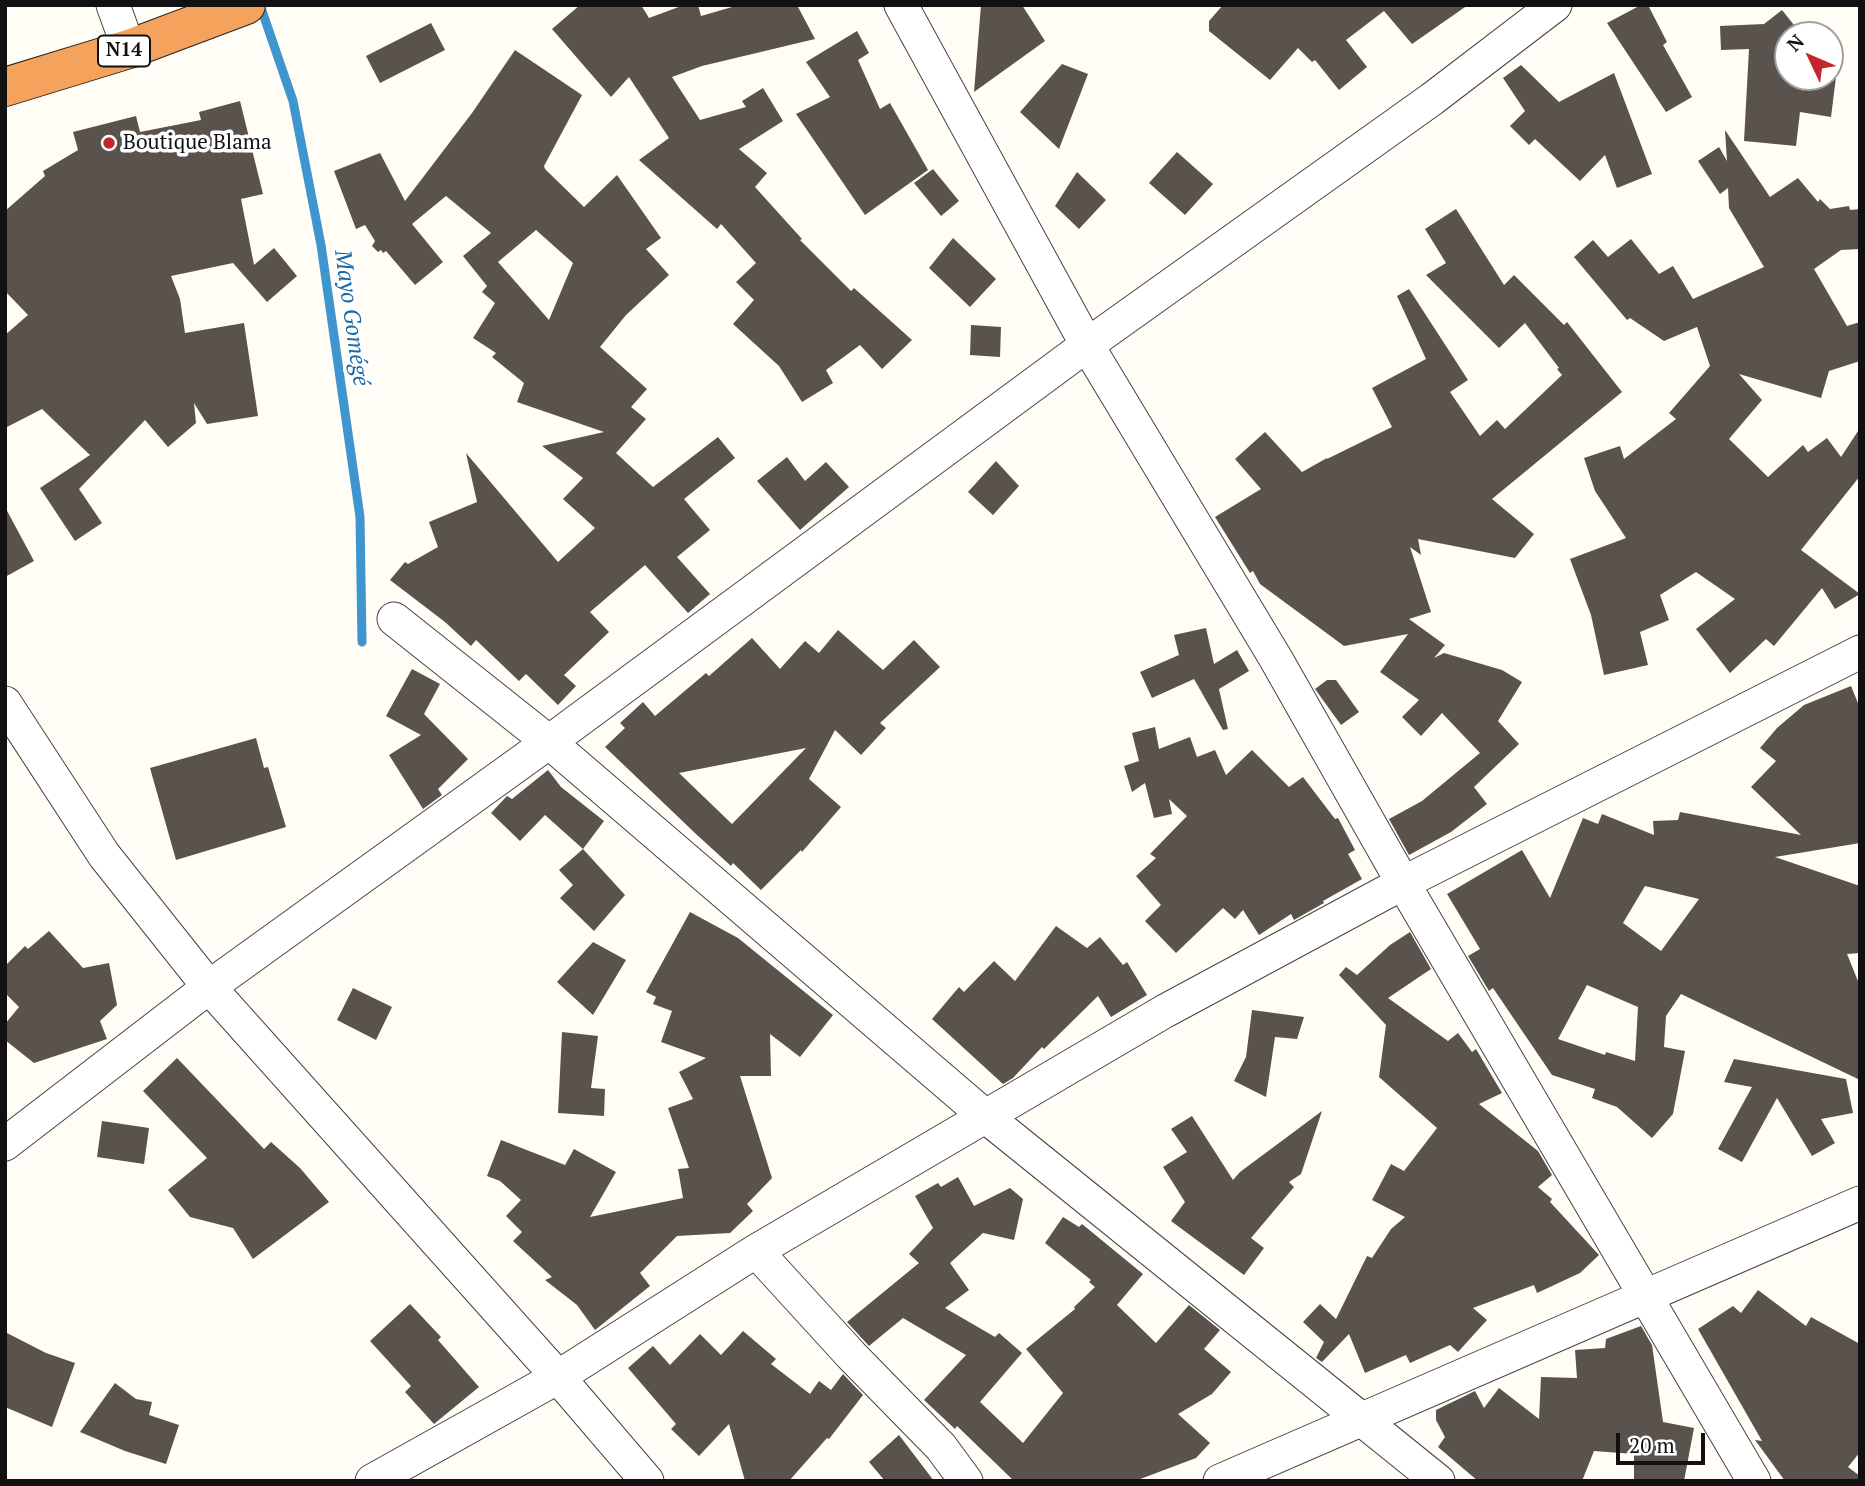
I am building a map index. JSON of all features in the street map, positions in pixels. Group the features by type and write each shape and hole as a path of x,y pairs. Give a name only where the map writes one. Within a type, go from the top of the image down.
{"highway":[{"name":"N14","path":"5,87 129,49 243,6"}],"street":[{"path":"113,5 129,49"},
{"path":"901,5 1087,345 1276,659 1403,883 1754,1481"},
{"path":"5,1144 209,987 549,742 1087,345 1432,99 1555,5"},
{"path":"394,619 549,742 985,1116 1438,1481"},
{"path":"372,1481 558,1377 756,1251 1165,1011 1403,883 1860,652"},
{"path":"5,703 104,855 209,987 558,1377 647,1481"},
{"path":"1220,1481 1860,1203"},
{"path":"756,1251 851,1355 941,1447 967,1481"}],"building":[{"path":"580,5 641,5 649,18 684,5 698,5 701,16 739,5 797,5 815,39 702,66 672,77 700,120 746,107 742,101 763,88 783,121 739,149 767,173 755,187 802,239 800,240 851,291 854,288 912,340 882,369 860,345 826,370 833,383 802,402 779,366 733,324 754,300 736,282 756,263 721,224 717,229 639,160 669,138 629,77 611,97 552,29"},
{"path":"981,5 1022,5 1045,41 974,92"},
{"path":"1223,5 1468,5 1412,44 1384,11 1346,40 1367,67 1339,90 1315,60 1312,62 1298,48 1270,80 1209,31 1209,21"},
{"path":"1641,5 1648,5 1667,42 1663,45 1692,97 1666,112 1607,23"},
{"path":"1782,10 1791,21 1774,21 1774,91 1834,91 1831,117 1800,112 1796,146 1744,141 1749,49 1721,50 1720,26 1764,24"},
{"path":"431,23 445,50 380,83 366,56"},
{"path":"857,31 869,53 858,60 880,109 890,103 928,170 865,215 796,114 830,97 806,62"},
{"path":"515,50 582,95 544,166 545,169 584,207 617,175 661,238 646,249 669,275 626,315 600,347 647,389 631,407 646,419 616,453 653,487 718,437 735,458 684,499 710,530 677,557 710,594 688,613 645,565 590,612 609,632 564,675 576,686 558,705 526,674 519,681 476,640 471,646 445,622 390,580 405,562 408,564 438,547 429,522 477,502 466,453 558,562 595,528 563,499 583,478 542,446 604,432 517,402 524,383 492,357 496,353 473,338 495,303 482,292 487,286 463,256 491,233 446,196 412,224 443,262 415,285 386,251 378,252 372,246 375,241 365,225 356,229 334,171 380,153 405,201 472,113","holes":["536,230 573,263 549,320 498,262"]},
{"path":"1062,64 1088,74 1059,149 1020,112"},
{"path":"1521,65 1559,102 1614,73 1652,174 1617,188 1605,155 1580,181 1535,139 1529,145 1510,126 1525,111 1503,78"},
{"path":"240,101 263,194 241,199 254,265 274,248 297,276 267,302 233,263 171,276 180,299 185,333 244,323 258,416 207,424 194,403 196,423 168,447 145,420 79,489 102,523 75,541 40,488 90,455 42,409 5,428 5,335 28,315 5,291 5,211 45,176 43,171 78,150 73,132 136,116 140,132 201,120 199,112"},
{"path":"1725,130 1770,197 1798,178 1818,202 1820,199 1830,209 1849,206 1850,210 1860,209 1860,249 1841,250 1814,269 1847,326 1860,322 1860,361 1829,371 1821,398 1739,374 1762,400 1729,439 1768,477 1803,445 1808,452 1827,438 1841,457 1860,428 1860,476 1801,550 1860,594 1835,609 1822,588 1774,646 1766,639 1730,673 1696,629 1735,599 1696,572 1660,595 1669,620 1640,632 1648,665 1604,675 1591,615 1570,559 1626,538 1595,491 1584,458 1620,446 1624,459 1676,419 1669,413 1710,366 1697,327 1664,341 1630,318 1627,320 1574,257 1593,240 1608,257 1631,239 1659,274 1673,266 1693,299 1764,267 1729,208 1728,188 1720,194 1698,161 1719,147 1727,161"},
{"path":"1177,152 1213,184 1185,215 1149,183"},
{"path":"933,169 959,201 941,216 914,183"},
{"path":"1077,172 1106,200 1079,229 1055,206"},
{"path":"1456,209 1504,285 1514,275 1564,325 1567,322 1622,392 1492,499 1534,534 1515,558 1418,539 1421,555 1410,547 1431,612 1409,619 1445,645 1434,658 1444,653 1502,670 1522,682 1498,721 1519,744 1474,787 1487,804 1451,832 1409,855 1389,819 1422,801 1480,753 1442,713 1421,736 1402,717 1419,700 1380,672 1408,634 1344,646 1260,584 1253,571 1250,573 1215,517 1261,489 1235,459 1265,432 1302,472 1392,427 1372,388 1426,359 1397,296 1409,289 1468,380 1450,392 1480,436 1497,420 1505,429 1562,375 1525,323 1499,348 1426,275 1446,263 1425,229"},
{"path":"953,238 996,279 970,307 929,268"},
{"path":"971,325 1001,327 1000,357 970,355"},
{"path":"787,457 805,481 826,462 849,487 800,530 757,481"},
{"path":"996,461 1019,486 993,515 968,492"},
{"path":"5,507 34,561 5,577"},
{"path":"1206,628 1214,664 1237,650 1249,671 1219,689 1228,729 1223,730 1194,679 1152,698 1140,672 1179,655 1174,635"},
{"path":"838,630 883,670 914,640 940,667 880,723 886,728 861,755 835,730 809,779 841,807 802,852 801,850 761,890 733,863 731,866 696,834 605,747 625,728 620,723 643,702 655,716 706,673 709,676 752,638 780,669 805,641 819,653","holes":["806,748 732,824 679,773"]},
{"path":"412,669 440,684 424,714 468,759 438,789 442,795 423,809 389,755 421,735 386,716"},
{"path":"1327,680 1336,680 1359,712 1341,725 1315,689"},
{"path":"1851,686 1860,708 1860,843 1775,857 1860,886 1860,953 1847,954 1860,986 1860,1080 1681,994 1666,1016 1664,1047 1685,1051 1673,1114 1652,1138 1617,1107 1592,1098 1595,1089 1552,1075 1493,988 1489,991 1468,956 1480,949 1447,894 1522,850 1550,898 1583,818 1598,824 1602,814 1654,835 1653,821 1678,820 1680,812 1801,835 1751,787 1776,761 1760,748 1777,728 1804,705","holes":["1645,886 1699,899 1661,951 1623,923","1587,985 1638,1007 1635,1061 1606,1052 1605,1055 1558,1039"]},
{"path":"1155,727 1159,749 1190,737 1197,757 1215,750 1226,775 1252,750 1289,787 1303,777 1335,819 1338,818 1355,850 1348,854 1362,879 1294,920 1291,914 1259,935 1243,910 1235,919 1223,908 1176,953 1145,921 1161,905 1136,876 1156,858 1150,854 1187,816 1169,799 1172,814 1154,818 1145,783 1132,792 1124,766 1139,761 1132,733"},
{"path":"256,738 264,768 268,767 286,827 176,860 150,768"},
{"path":"548,770 561,787 604,821 583,849 545,815 520,841 491,813 507,796 512,799"},
{"path":"583,849 625,895 594,931 560,898 573,885 559,870"},
{"path":"690,912 738,938 833,1015 800,1057 770,1034 771,1076 740,1076 772,1178 747,1204 753,1211 730,1233 677,1236 640,1273 650,1286 595,1330 577,1305 545,1280 552,1277 513,1241 522,1232 506,1216 521,1200 500,1181 487,1176 501,1140 565,1165 574,1149 616,1172 590,1217 683,1198 678,1169 689,1168 668,1108 693,1099 679,1072 706,1058 661,1042 672,1011 653,1004 656,997 646,992"},
{"path":"1056,926 1087,948 1100,937 1123,965 1127,962 1147,995 1111,1017 1098,996 1044,1049 1042,1047 1013,1078 1003,1084 932,1019 959,987 964,992 994,961 1015,981"},
{"path":"49,931 83,968 109,963 117,1005 100,1021 107,1039 34,1063 5,1040 5,1024 19,1007 5,993 5,966 25,946 28,949"},
{"path":"1410,932 1431,969 1388,998 1448,1041 1458,1033 1472,1052 1476,1049 1502,1093 1479,1104 1538,1151 1552,1175 1538,1187 1552,1199 1550,1202 1599,1255 1580,1273 1537,1293 1534,1285 1473,1308 1487,1320 1458,1352 1450,1345 1410,1363 1406,1355 1365,1373 1349,1334 1322,1362 1316,1358 1324,1342 1303,1322 1320,1304 1336,1319 1367,1256 1372,1258 1391,1229 1405,1217 1372,1200 1391,1164 1404,1171 1437,1128 1379,1077 1386,1025 1339,975 1346,967 1357,975 1390,945"},
{"path":"593,942 626,960 593,1015 557,982"},
{"path":"353,988 392,1007 376,1040 337,1020"},
{"path":"1252,1010 1304,1017 1297,1039 1275,1037 1266,1097 1234,1081 1246,1057"},
{"path":"562,1032 598,1036 591,1088 605,1089 604,1116 558,1113"},
{"path":"177,1058 264,1149 271,1142 300,1168 329,1202 253,1259 233,1228 190,1217 168,1190 207,1158 143,1091"},
{"path":"1734,1059 1846,1079 1853,1113 1821,1119 1835,1143 1812,1156 1777,1098 1742,1162 1718,1149 1752,1087 1724,1082"},
{"path":"1322,1111 1301,1174 1289,1182 1294,1187 1251,1238 1264,1248 1244,1275 1171,1221 1185,1202 1163,1167 1187,1152 1171,1129 1192,1116 1233,1180"},
{"path":"102,1121 149,1128 144,1164 97,1157"},
{"path":"958,1177 974,1206 1010,1188 1023,1199 1014,1240 983,1233 950,1263 969,1290 945,1308 995,1337 999,1333 1022,1353 980,1402 1023,1443 1063,1393 1026,1349 1075,1309 1095,1287 1089,1282 1091,1280 1045,1243 1063,1217 1079,1227 1082,1224 1143,1274 1117,1305 1156,1343 1189,1305 1220,1330 1204,1349 1231,1372 1212,1394 1178,1414 1210,1443 1196,1458 1135,1481 1014,1481 957,1426 955,1429 924,1400 966,1355 903,1318 869,1346 847,1322 919,1263 909,1254 933,1228 915,1196 938,1183 941,1187"},
{"path":"1758,1290 1806,1326 1811,1317 1860,1344 1860,1452 1848,1467 1860,1476 1860,1481 1785,1481 1755,1440 1762,1441 1698,1329 1733,1306 1741,1313"},
{"path":"410,1304 441,1337 438,1340 479,1387 434,1424 405,1392 411,1386 370,1341"},
{"path":"1641,1326 1652,1345 1663,1422 1694,1428 1684,1481 1634,1481 1634,1454 1594,1451 1582,1481 1478,1481 1438,1447 1445,1437 1436,1420 1436,1410 1475,1391 1484,1408 1499,1388 1539,1419 1541,1377 1577,1378 1575,1350 1605,1348 1606,1339"},
{"path":"743,1331 776,1359 771,1364 810,1394 819,1381 831,1390 843,1374 863,1395 829,1439 827,1438 789,1481 745,1481 729,1424 699,1456 671,1429 676,1424 628,1368 653,1346 670,1365 700,1334 721,1355"},
{"path":"5,1332 46,1353 75,1363 52,1427 5,1407"},
{"path":"115,1383 136,1399 152,1402 149,1415 179,1425 166,1464 125,1451 80,1432"},
{"path":"899,1435 934,1481 885,1481 869,1462"}],"waterway":[{"name":"Mayo Gomégé","path":"260,5 293,101 321,245 360,517 362,642"}],"place":[{"name":"Boutique Blama","path":"109,143"}]}
